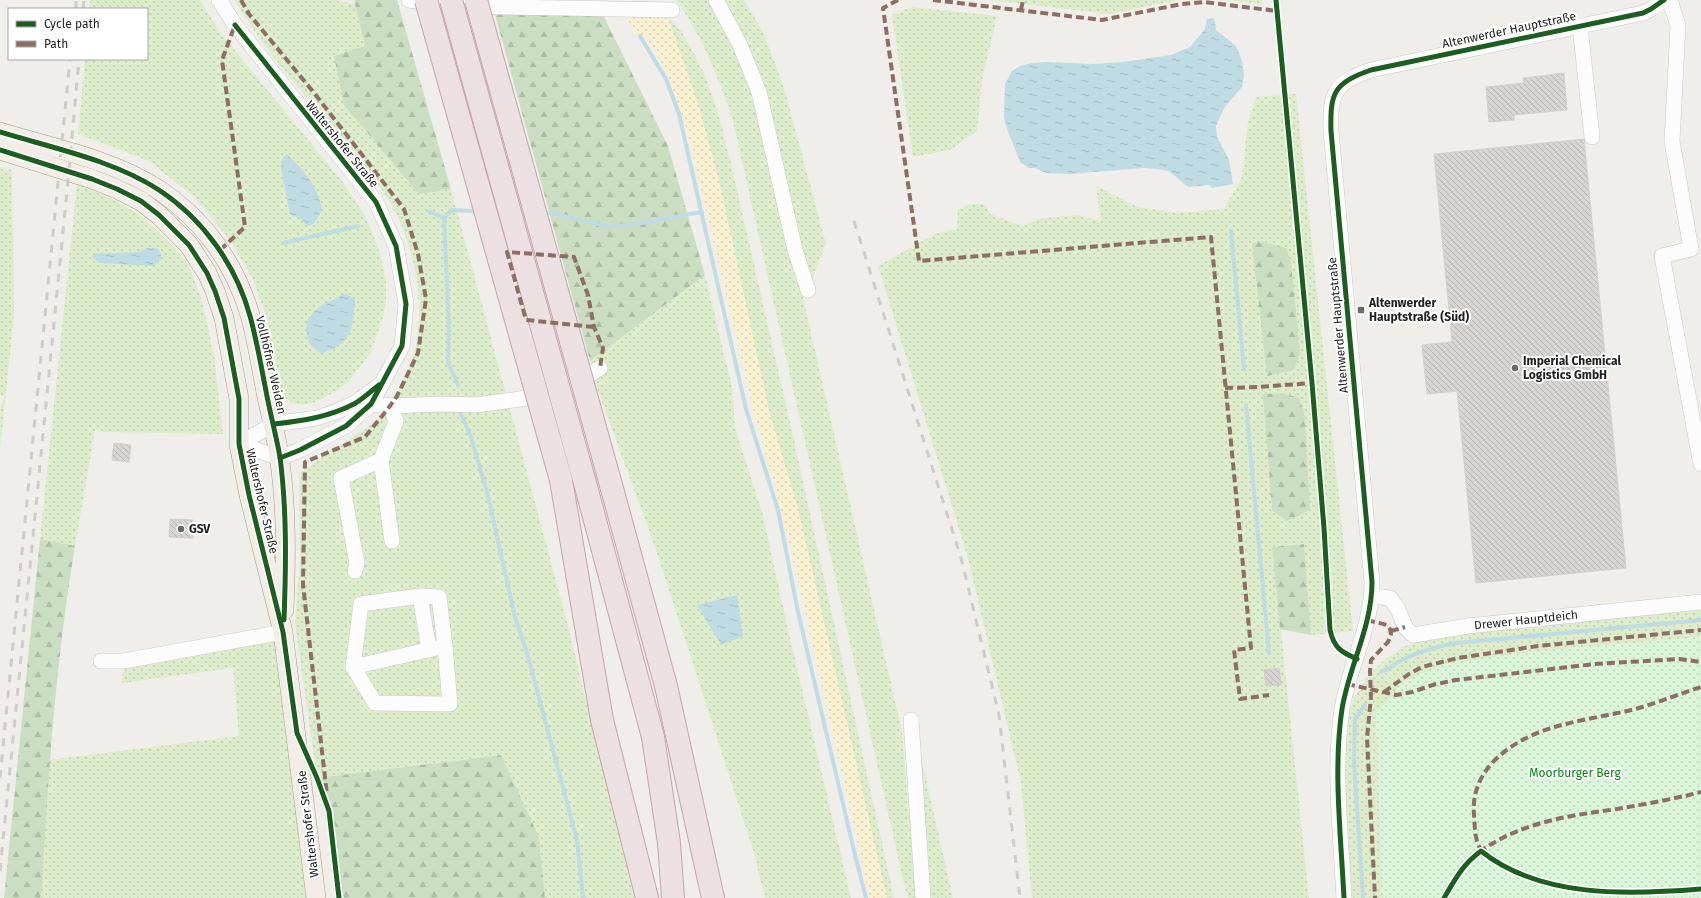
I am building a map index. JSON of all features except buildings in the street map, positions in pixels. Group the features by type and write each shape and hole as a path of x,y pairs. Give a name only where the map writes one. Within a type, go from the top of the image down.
{"highway":[{"path":"426,0 561,480 602,720 647,898"},
{"path":"476,0 666,686 713,898"},
{"path":"449,2 585,483 653,737 669,843 673,898"}],"main road":[{"name":"Vollhöfner Weiden","path":"0,132 88,159 132,175 171,198 198,223 226,260 235,276 245,300 250,316 274,424 280,458"},
{"path":"0,150 92,179 131,196 159,215 188,245 207,273 220,303 224,318 239,400 239,444"},
{"name":"Waltershofer Straße","path":"239,444 249,495 284,632 316,898"},
{"name":"Waltershofer Straße","path":"280,458 286,563 284,632"}],"street":[{"name":"Waltershofer Straße","path":"219,0 234,25 376,202 396,246 406,304 402,346 371,404 346,426 300,450 280,458 239,444"},
{"path":"409,0 672,10"},
{"path":"716,0 740,45 758,92 795,250 808,290"},
{"name":"Altenwerder Hauptstraße","path":"1344,898 1338,771 1339,736 1346,691 1362,642 1372,596 1372,562 1331,131 1332,102 1335,93 1344,82 1372,70 1643,13 1664,0"},
{"path":"1670,0 1678,26 1672,140 1691,249 1662,256 1701,464"},
{"path":"449,2 490,191"},
{"path":"1580,26 1592,137"},
{"path":"371,404 390,406 442,404 476,405 563,393 600,368"},
{"name":"Waltershofer Straße","path":"239,444 274,424 316,418 338,411 355,403 382,383"},
{"path":"390,406 396,421 381,460 392,541"},
{"path":"355,571 357,563 341,478 381,460"},
{"path":"420,596 429,650"},
{"path":"420,596 439,597 450,704 375,703 354,667 361,604 420,596"},
{"name":"Drewer Hauptdeich","path":"1372,596 1390,598 1398,609 1405,627 1413,635 1468,626 1701,602"},
{"path":"101,661 124,660 284,632"},
{"path":"354,667 445,646"},
{"path":"911,720 923,898"}],"green space":[{"path":"90,0 200,0 219,31 341,180 364,214 380,254 386,281 386,299 384,314 371,352 350,380 341,388 318,401 304,405 294,404 286,399 278,384 267,319 252,277 226,235 194,197 149,161 78,134 85,60 148,60 148,8 89,8"},
{"path":"235,0 334,0 355,4 365,47 440,190 451,189 567,622 634,898 545,898 539,837 501,755 317,778 295,623 300,560 299,473 399,406 395,400 416,348 419,324 418,291 413,259 403,228 391,204 366,169 273,57"},
{"path":"354,0 397,0 451,189 419,194 344,105 334,56 365,46"},
{"path":"491,0 558,0 560,8 600,9 668,146 705,275 590,361"},
{"path":"676,0 713,0 745,66 788,232 902,732 916,898 908,898 904,884 733,121 722,89 702,43 686,14"},
{"path":"716,0 744,0 764,34 784,88 826,244 808,290 759,92"},
{"path":"990,0 1179,0 1109,14"},
{"path":"1227,0 1262,0 1263,4"},
{"path":"912,7 997,16 982,80 977,131 950,150 913,157 892,15"},
{"path":"668,17 681,31 694,54 706,78 718,112 790,422 894,898 887,898 883,883 799,513 769,411 719,181"},
{"path":"1296,94 1353,631 1311,635 1304,544 1272,547 1309,898 1032,898 1021,783 968,558 878,266 935,234 957,229 958,210 971,204 985,205 990,214 1022,226 1038,219 1076,215 1101,221 1096,186 1138,207 1177,213 1224,209 1242,177 1248,122 1256,97","holes":["1283,393 1299,398 1305,416 1310,510 1263,394"]},
{"path":"0,167 12,170 14,315 0,449 0,409 5,396 0,395"},
{"path":"77,184 114,200 143,217 173,246 188,264 201,297 214,355 223,434 103,432 95,430 75,546 40,539"},
{"path":"1263,242 1286,248 1291,263 1300,352 1294,370 1267,376 1252,243"},
{"path":"705,275 732,387 735,427 763,516 851,898 765,898 753,849 654,544 597,388 590,361"},
{"path":"1283,393 1299,398 1305,416 1310,510 1287,521 1272,510 1263,394"},
{"path":"40,539 75,546 68,589 58,674 47,803 42,889 40,898 4,898"},
{"path":"1304,544 1311,635 1280,629 1272,547"},
{"path":"1701,610 1701,637 1530,652 1441,665 1376,715 1383,898 1352,898 1342,737 1355,696 1367,677 1382,662 1403,647 1427,638 1447,634"},
{"path":"283,632 316,898 40,898 49,760 239,736 233,668 122,683 124,661"},
{"name":"Moorburger Berg","path":"1701,637 1701,898 1383,898 1376,714 1403,682 1441,665 1530,652"},
{"path":"920,753 953,898 928,898"},
{"path":"501,755 539,837 545,898 344,898 317,778"}],"sand":[{"path":"626,15 668,17 699,107 719,181 769,411 799,513 887,898 870,898 788,538 755,418 689,138 676,98 660,59 645,35 640,36 633,30"}],"water":[{"path":"1213,18 1216,30 1236,46 1242,61 1244,75 1242,87 1224,108 1216,126 1217,137 1229,160 1233,184 1212,188 1209,185 1188,187 1169,171 1143,168 1070,174 1046,173 1035,168 1029,168 1020,162 1004,117 1005,84 1012,71 1020,66 1032,63 1046,62 1094,64 1123,62 1171,55 1190,47 1205,29 1207,19"},
{"path":"287,154 314,186 320,201 322,210 314,224 307,226 302,220 290,214 281,168 283,157"},
{"path":"147,248 157,248 161,254 161,260 153,266 99,263 92,256 95,254 138,252"},
{"path":"346,293 355,300 352,327 345,340 340,345 322,353 310,344 307,335 308,319 318,308"},
{"path":"737,595 743,636 721,645 697,605"}],"waterway":[{"path":"640,36 666,79 679,114 746,409 778,510 798,612 866,898"},
{"path":"444,218 452,210 478,211"},
{"path":"428,211 444,218 449,329 448,362 458,385"},
{"path":"543,213 552,213 606,226 630,225 702,212"},
{"path":"283,243 358,226"},
{"path":"1231,231 1244,369"},
{"path":"1246,405 1269,653"},
{"path":"461,414 471,437 487,492 515,617 527,653 577,840 583,898"},
{"path":"1381,672 1404,659 1444,645 1701,620"},
{"path":"1363,898 1354,763 1355,719 1365,705"}],"railway":[{"path":"76,0 76,8"},
{"path":"83,8 84,0"},
{"path":"0,778 70,60"},
{"path":"0,871 79,60"},
{"path":"854,221 961,558 999,715 1020,898"}],"marked path":[{"path":"241,0 249,14 315,94 404,209 418,254 426,299 418,353 397,396 390,406 365,437 305,462 303,585 327,795"},
{"path":"898,0 883,8 919,261 1211,237 1251,648 1234,650 1240,699 1269,695"},
{"path":"933,0 1102,20 1182,4 1204,2 1277,11"},
{"path":"1021,10 1023,0"},
{"path":"220,250 245,227 222,60 235,25"},
{"path":"594,327 526,320 507,252 574,257 588,295 594,327 603,348 600,368"},
{"path":"1225,388 1312,383"},
{"path":"1367,620 1387,625 1391,634 1388,642 1371,660 1370,671 1371,697 1367,738 1375,898"},
{"path":"1391,631 1405,627"},
{"path":"1384,692 1409,674 1422,667 1458,658 1538,646 1701,630"},
{"path":"1347,684 1396,695 1456,680 1595,664 1679,659 1701,662"},
{"path":"1483,852 1476,839 1474,798 1486,770 1497,758 1512,746 1545,730 1635,709 1701,687"},
{"path":"1479,852 1512,834 1545,822 1580,814 1617,809 1701,792"}],"cycle path":[{"path":"1276,0 1312,383 1324,528 1330,630 1339,649 1357,659"},
{"path":"1344,898 1338,803 1339,732 1345,693 1368,615 1372,582 1331,131 1333,98 1342,85 1349,80 1371,70 1643,13 1664,0"},
{"path":"235,25 376,202 396,246 406,304 402,346 371,404 346,426 300,450 280,458"},
{"path":"0,132 102,163 122,171 159,190 190,215 216,245 227,261 244,297 250,316 280,457 284,498 285,538 284,620"},
{"path":"0,150 92,179 141,201 159,215 189,245 207,273 224,318 239,399 239,444 249,495 283,632 297,733 317,778 329,811 339,898"},
{"path":"274,424 305,420 335,412 357,402 379,385"},
{"path":"1444,898 1464,867 1481,851 1504,866 1530,878 1585,890 1644,892 1701,889"}],"place":[{"name":"Altenwerder Hauptstraße (Süd)","path":"1361,310"},
{"name":"Imperial Chemical Logistics GmbH","path":"1515,368"},
{"name":"GSV","path":"181,529"}]}
